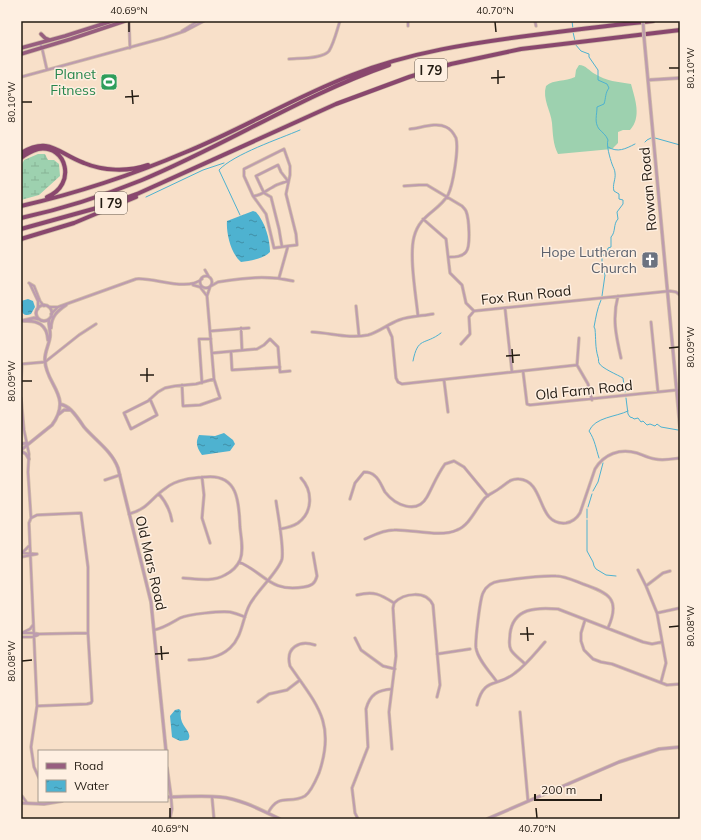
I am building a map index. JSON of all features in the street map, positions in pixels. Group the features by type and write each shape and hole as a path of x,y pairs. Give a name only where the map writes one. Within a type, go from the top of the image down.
{"highway":[{"name":"I 79","path":"21,218 80,202 142,180 339,84 392,64 445,48 487,41 567,30 653,21"},
{"name":"I 79","path":"21,229 104,206 137,194 336,104 409,77 451,64 521,49 680,30"},
{"path":"21,206 70,194 144,170 352,74 401,58 445,48"},
{"path":"21,154 33,146 48,146 89,165 119,170 145,166 172,158"},
{"path":"21,158 37,150 45,149 52,151 59,156 63,162 66,177 59,191 52,196 21,206"},
{"path":"21,239 74,223 94,215 197,167"}],"main road":[{"path":"21,48 112,21"},
{"path":"21,54 126,21"},
{"path":"41,34 45,38 51,40"}],"street":[{"path":"129,21 130,48"},
{"path":"21,77 164,38 181,31 198,21"},
{"path":"181,31 185,31 204,21"},
{"path":"289,59 320,56 326,53 330,50 340,21"},
{"path":"408,21 408,26"},
{"path":"535,21 536,26"},
{"name":"Rowan Road","path":"643,21 680,427"},
{"path":"41,43 47,70"},
{"path":"648,80 680,78"},
{"path":"410,129 442,126 450,129 456,143 454,171 447,197 423,219 416,232 412,249 418,316"},
{"path":"284,149 290,166 288,181 286,194 296,234 297,245 274,248 266,214 253,196 244,176 244,169 284,149"},
{"path":"282,247 271,197 264,193 256,176 278,165 288,181"},
{"path":"253,196 259,196 273,187 288,181"},
{"path":"404,186 426,185 462,206 466,211 469,242 468,249 460,256 448,257"},
{"name":"Fox Run Road","path":"423,219 446,239 450,273 462,285 466,303 474,310 674,291 680,295"},
{"path":"278,278 288,246"},
{"path":"182,385 183,406 200,405 220,398 214,379 207,296 212,282 205,270 200,282 202,286"},
{"path":"38,309 44,306 58,307 66,305 136,279 149,279 171,284 190,284 198,282 202,278 210,277 218,282"},
{"path":"193,285 206,288 218,282 264,277 293,281"},
{"path":"23,321 36,313 38,309 38,301 33,288 29,283 34,286 40,301 44,306"},
{"path":"190,284 200,287 207,296"},
{"path":"618,296 614,324 621,358"},
{"path":"49,342 53,317 66,305"},
{"path":"356,306 359,336"},
{"path":"49,307 51,314"},
{"path":"58,307 51,314 49,319 50,333 45,362 56,389 60,404 58,416"},
{"path":"505,308 512,372"},
{"path":"461,344 470,334 469,317 474,310"},
{"path":"36,313 39,319"},
{"path":"312,332 322,332 345,337 359,336 376,333 387,326 406,318 433,314"},
{"path":"23,321 34,318 47,324 49,342"},
{"path":"43,321 49,319"},
{"path":"23,321 37,321 43,325 49,342"},
{"path":"651,322 658,392"},
{"path":"21,382 22,364 45,362 79,335 96,324"},
{"path":"387,326 392,337 396,378 398,382 402,384 577,365"},
{"path":"241,328 242,350"},
{"path":"211,331 249,328"},
{"path":"202,383 199,339 211,338"},
{"path":"579,338 577,365 588,384 592,400"},
{"path":"213,353 259,348 270,339 278,347 280,372 290,371"},
{"path":"231,351 232,370 280,367"},
{"name":"Old Farm Road","path":"523,371 527,404 530,405 592,400 677,390"},
{"path":"150,399 158,415 131,429 124,413 150,399 158,392 165,388 202,383 214,379"},
{"path":"444,379 448,412"},
{"path":"21,398 29,459 28,476 31,518 28,529 37,706 31,747 34,767 38,776"},
{"name":"Old Mars Road","path":"60,404 71,410 85,428 114,459 120,475 150,595 166,750"},
{"path":"29,459 26,454 21,451 28,443 48,429 64,410 71,410"},
{"path":"21,444 28,443"},
{"path":"365,539 378,533 393,530 430,533 457,531 468,522 488,496 514,479 524,480 532,485 536,490 544,511 550,519 557,522 566,523 574,520 580,513 594,472 599,463 608,455 614,452 627,451 659,460 680,458"},
{"path":"350,499 355,483 364,472 369,472 377,478 392,499 406,507 417,506 425,500 445,464 454,461 464,467 488,496"},
{"path":"105,480 120,475"},
{"path":"129,514 145,508 158,494 170,485 179,481 202,477 213,477 224,480 232,486 237,495 242,541 239,562 231,572 220,578 183,578"},
{"path":"202,477 204,495 202,514 210,543"},
{"path":"280,529 297,524 307,511 310,496 306,483 301,478"},
{"path":"158,494 166,502 172,521"},
{"path":"189,660 216,656 229,649 239,636 250,604 282,561 276,501"},
{"path":"31,518 37,515 81,513 88,567 88,632 91,703 37,706"},
{"path":"21,553 27,550 29,545"},
{"path":"21,553 37,554 21,557"},
{"path":"239,562 250,567 267,581 280,587 297,588 314,583 317,576 313,553"},
{"path":"25,557 29,560 30,564"},
{"path":"638,570 657,613 666,663 661,682"},
{"path":"646,586 663,573 670,571"},
{"path":"497,682 481,659 476,648 481,599 486,588 493,583 500,581 557,576 599,590 610,598 614,607 614,613 608,628"},
{"path":"357,595 374,593 382,595 394,603"},
{"path":"392,749 389,712 396,656 392,613 394,603 402,597 419,595 426,596 433,605 440,685 437,697"},
{"path":"524,663 512,651 509,645 512,624 519,614 532,610 551,608 558,609 643,642 652,644 662,642"},
{"path":"657,613 680,608"},
{"path":"154,630 166,627 182,617 226,612 245,616"},
{"path":"586,620 581,641 584,650 593,659 612,664 670,685 680,684"},
{"path":"22,633 30,629 33,624"},
{"path":"22,633 39,634 88,632"},
{"path":"21,637 33,637 39,634"},
{"path":"27,637 34,644"},
{"path":"355,638 361,650 383,666 395,669"},
{"path":"268,813 271,806 276,802 300,798 309,793 318,776 324,758 326,736 322,715 313,697 290,666 289,658 295,646 307,642 315,645"},
{"path":"477,705 480,694 484,689 515,673 546,642"},
{"path":"437,654 470,649"},
{"path":"258,702 269,694 287,690 300,680"},
{"path":"358,819 355,813 352,788 368,747 366,709 374,694 382,690 392,689"},
{"path":"520,712 528,801"},
{"path":"487,819 620,762 659,750 680,747"},
{"path":"168,775 172,810 170,819"},
{"path":"27,803 22,796 21,803 27,803 44,802"},
{"path":"171,797 226,798 268,813 280,819"},
{"path":"212,797 214,819"}],"green space":[{"path":"579,65 584,66 603,78 631,84 637,114 636,119 630,130 618,132 618,143 612,149 558,154 554,143 551,118 545,96 546,86 552,82 567,80 575,77 576,70"},
{"path":"38,154 45,154 48,160 54,160 59,164 60,176 39,195 21,200 21,166 24,160"}],"water":[{"path":"253,211 259,216 264,226 268,236 270,252 260,258 241,262 234,254 232,249 227,231 227,221"},
{"path":"28,299 33,301 35,307 31,314 25,315 22,312 21,301"},
{"path":"224,433 233,440 235,444 230,451 202,455 197,445 199,435 215,436"},
{"path":"179,709 181,711 183,725 189,734 188,740 180,741 172,737 170,716 175,710"}],"waterway":[{"path":"572,21 573,29"},
{"path":"573,32 575,41"},
{"path":"575,44 581,51 589,54 589,57 598,70 598,80 607,84 609,88 604,104 597,107 596,121 597,126 608,140 608,152 615,172 613,186 614,191 619,194 619,199 623,200 623,204 617,212 618,219 614,233 611,237 611,247 608,248 607,253 602,256 602,267 605,275 602,296"},
{"path":"240,215 219,170 235,158 269,142 300,130"},
{"path":"645,142 651,138"},
{"path":"655,138 680,145"},
{"path":"608,147 618,150 625,149 635,144"},
{"path":"146,197 203,170 224,163"},
{"path":"601,300 594,327 599,362 600,365 623,378 625,392"},
{"path":"413,361 417,348 422,342 441,333"},
{"path":"626,398 628,414 630,417 634,419 638,418 641,422 643,421 647,425 650,424 655,426 657,424 661,427 678,430"},
{"path":"599,458 594,441 589,431 592,426 601,420 628,411"},
{"path":"593,491 598,482 603,463"},
{"path":"588,507 592,494"},
{"path":"587,509 587,518"},
{"path":"587,520 587,551 594,566 606,575 616,576"}],"place":[{"name":"Planet Fitness","path":"109,82"},
{"name":"Hope Lutheran Church","path":"650,260"}]}
